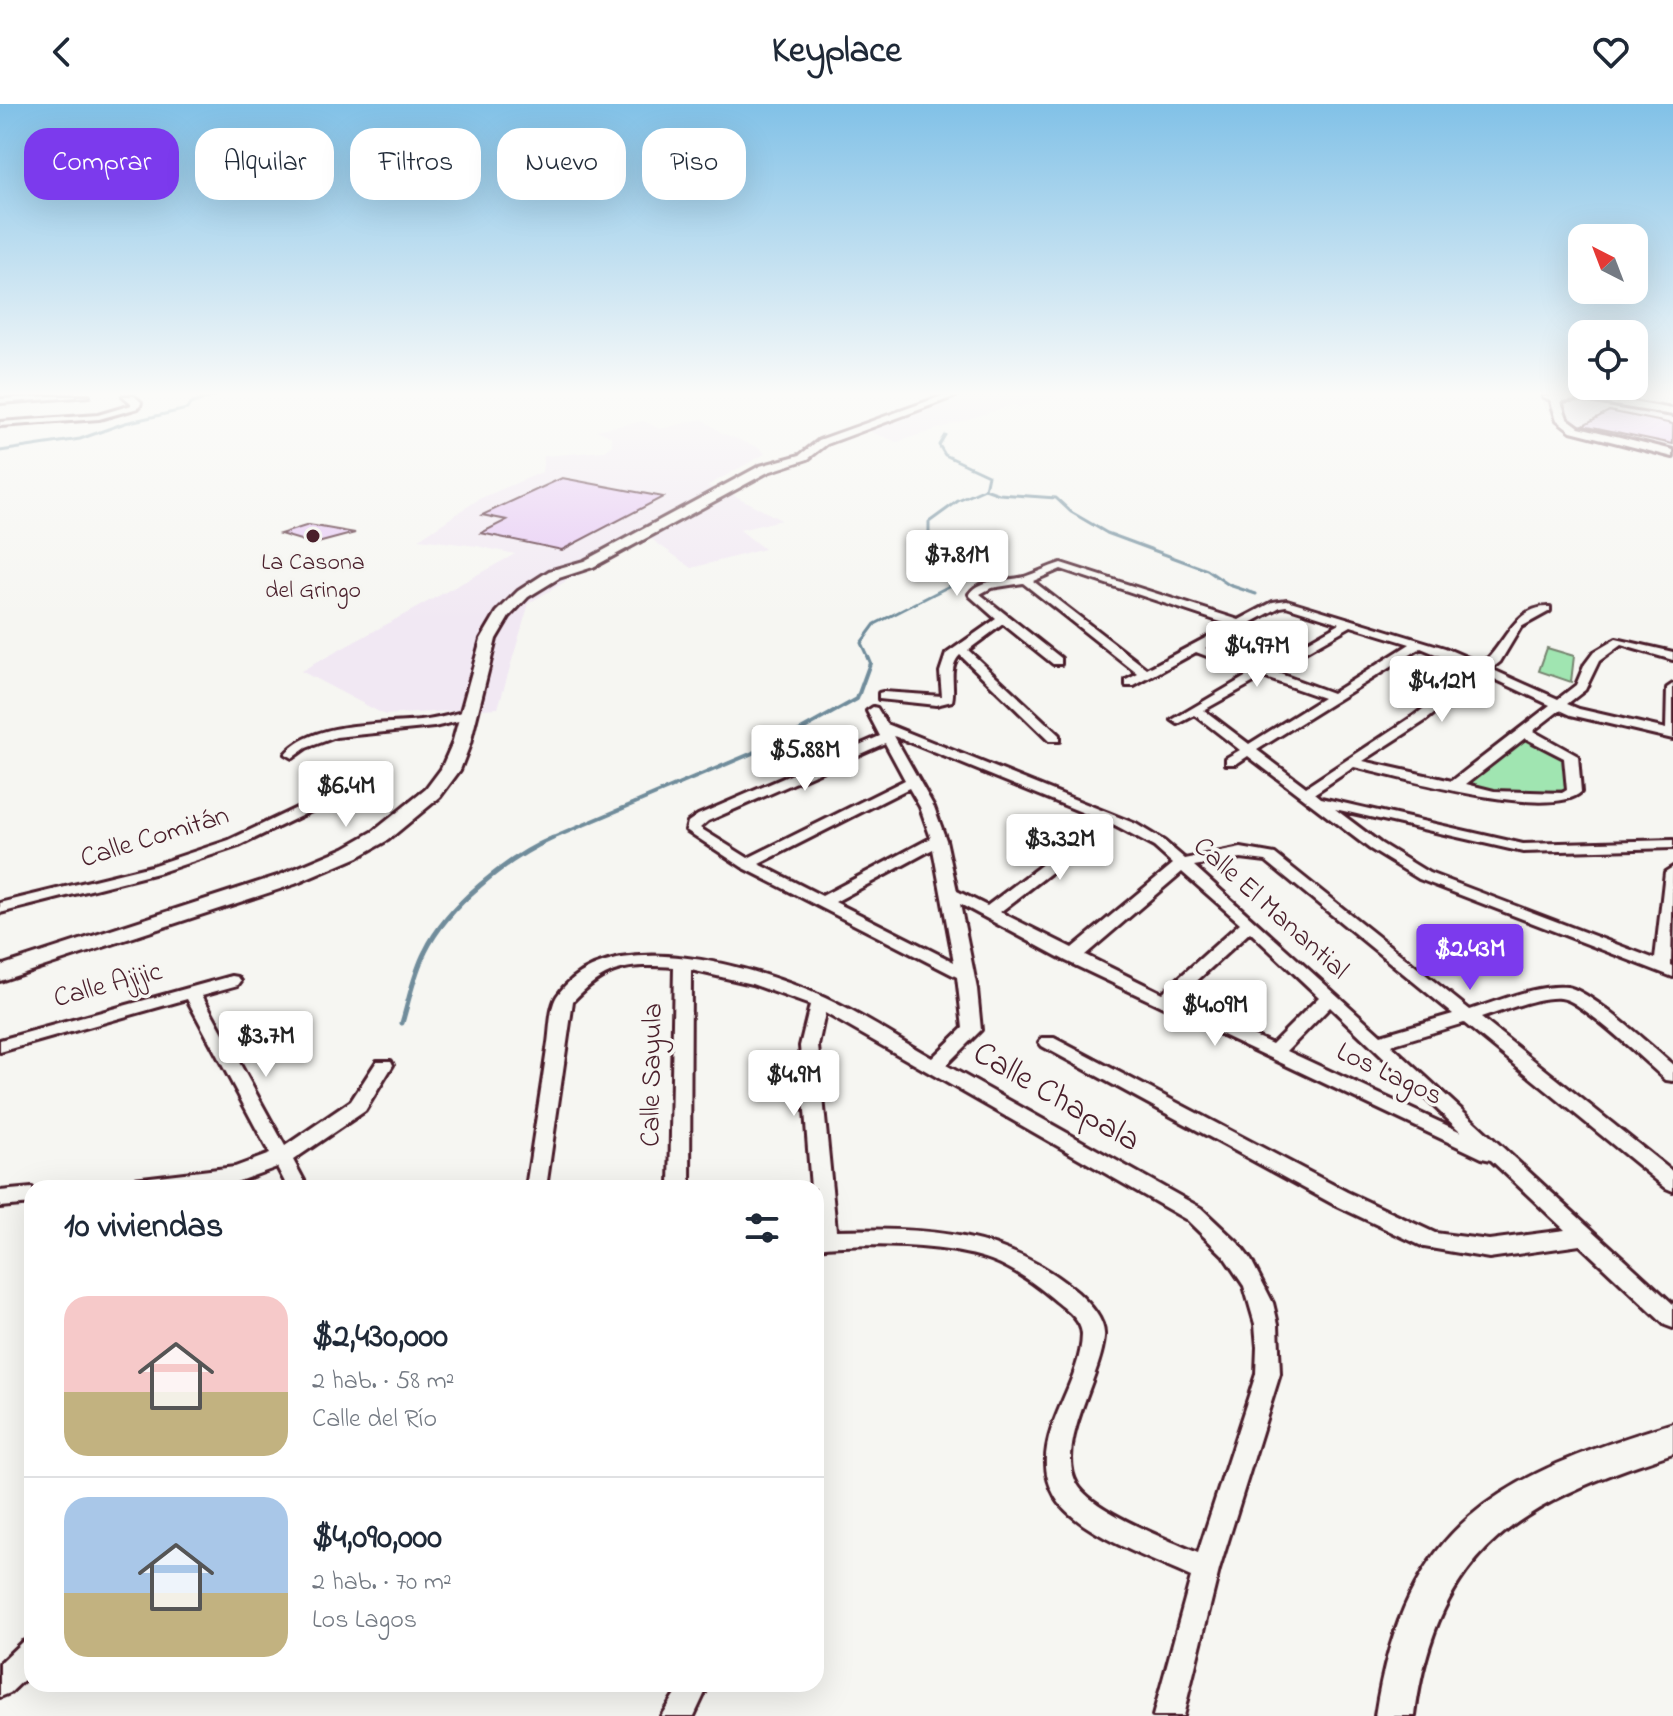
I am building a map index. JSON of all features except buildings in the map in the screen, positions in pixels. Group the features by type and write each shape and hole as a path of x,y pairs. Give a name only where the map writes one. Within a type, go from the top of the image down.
{"street":[{"path":"0,974 268,886 352,851 417,809 444,781 455,764 470,714 481,653 503,611 531,588 569,567 588,564 747,471"},
{"path":"685,508 759,471"},
{"path":"1057,661 974,594 976,591 988,585 1025,580 1061,566 1239,624"},
{"path":"1025,580 1146,674"},
{"path":"1130,683 1277,604 1287,603 1420,643 1591,717 1673,735 1673,688"},
{"path":"1313,797 1354,763 1483,670 1502,653 1517,625 1546,609"},
{"path":"883,696 936,701 948,698 946,672 950,657 1004,618"},
{"path":"1178,720 1352,621"},
{"path":"1455,786 1581,687 1591,659 1620,641 1673,656"},
{"path":"1231,761 1420,643"},
{"path":"1195,648 1332,697"},
{"path":"960,649 1054,738"},
{"path":"1196,710 1375,846 1424,876 1667,970 1673,872"},
{"path":"292,754 296,746 337,733 433,723 470,714"},
{"path":"935,1065 972,1030 973,1020 965,974 939,840 927,807 880,725 693,825 699,836 747,864 965,974"},
{"name":"Calle El Manantial","path":"880,725 1145,835 1250,923 1673,1318"},
{"path":"1354,763 1511,797 1564,797 1574,792 1571,756 1522,731"},
{"name":"Calle Comitán","path":"0,908 156,869 208,852 278,823 362,781"},
{"path":"747,864 911,782"},
{"path":"1313,797 1523,848 1673,844"},
{"path":"987,914 1110,820"},
{"path":"821,903 939,840"},
{"path":"1072,957 1182,864 1241,853 1259,854 1281,865 1673,1183"},
{"name":"Los Lagos","path":"949,893 1072,957 1503,1159"},
{"path":"1164,1001 1250,923"},
{"name":"Calle Chapala","path":"537,1180 564,999 575,981 597,969 620,963 683,962 757,978 819,1002 1194,1214 1223,1239 1248,1272 1267,1313 1270,1340 1268,1374 1206,1570 1168,1716"},
{"name":"Calle Sayula","path":"680,1180 683,962"},
{"name":"Calle Ajijic","path":"0,1046 232,981"},
{"path":"192,992 294,1180"},
{"path":"1379,1042 1547,993 1569,993 1673,1075"},
{"path":"1274,1053 1330,997"},
{"path":"817,1180 809,1046 819,1002"},
{"path":"1048,1042 1340,1198 1432,1241 1489,1249 1583,1236"},
{"path":"188,1180 236,1174 283,1157 358,1106 384,1065"},
{"path":"0,1199 24,1197"},
{"path":"824,1239 949,1240 982,1246 1037,1274 1080,1309 1093,1330 1088,1360 1057,1450 1065,1491 1083,1510 1206,1570"},
{"path":"1395,1716 1417,1621 1434,1590 1461,1553 1496,1515 1534,1490 1572,1473 1673,1438"},
{"path":"0,1683 24,1660"},
{"path":"676,1716 690,1692"}],"shaded area":[{"path":"734,471 707,486 730,493 781,520 740,530 764,549 692,568 647,536 529,603 498,708 385,715 301,671 515,554 419,539 479,499 542,472"}],"green space":[{"path":"1547,648 1574,656 1571,682 1539,671"},
{"path":"1522,734 1567,755 1565,790 1507,794 1466,782"}],"waterway":[{"path":"980,471 988,475 985,489"},
{"path":"868,658 861,643 875,624 961,580 969,565 929,546 929,522 958,501 985,489"},
{"path":"985,489 999,494 1056,498 1071,512 1107,533 1207,570 1229,585 1256,594"},
{"path":"548,840 781,741 857,699 870,663 867,656"},
{"path":"402,1023 421,960 448,918 498,871 553,838"}],"place":[{"name":"La Casona del Gringo","path":"313,536"}]}
